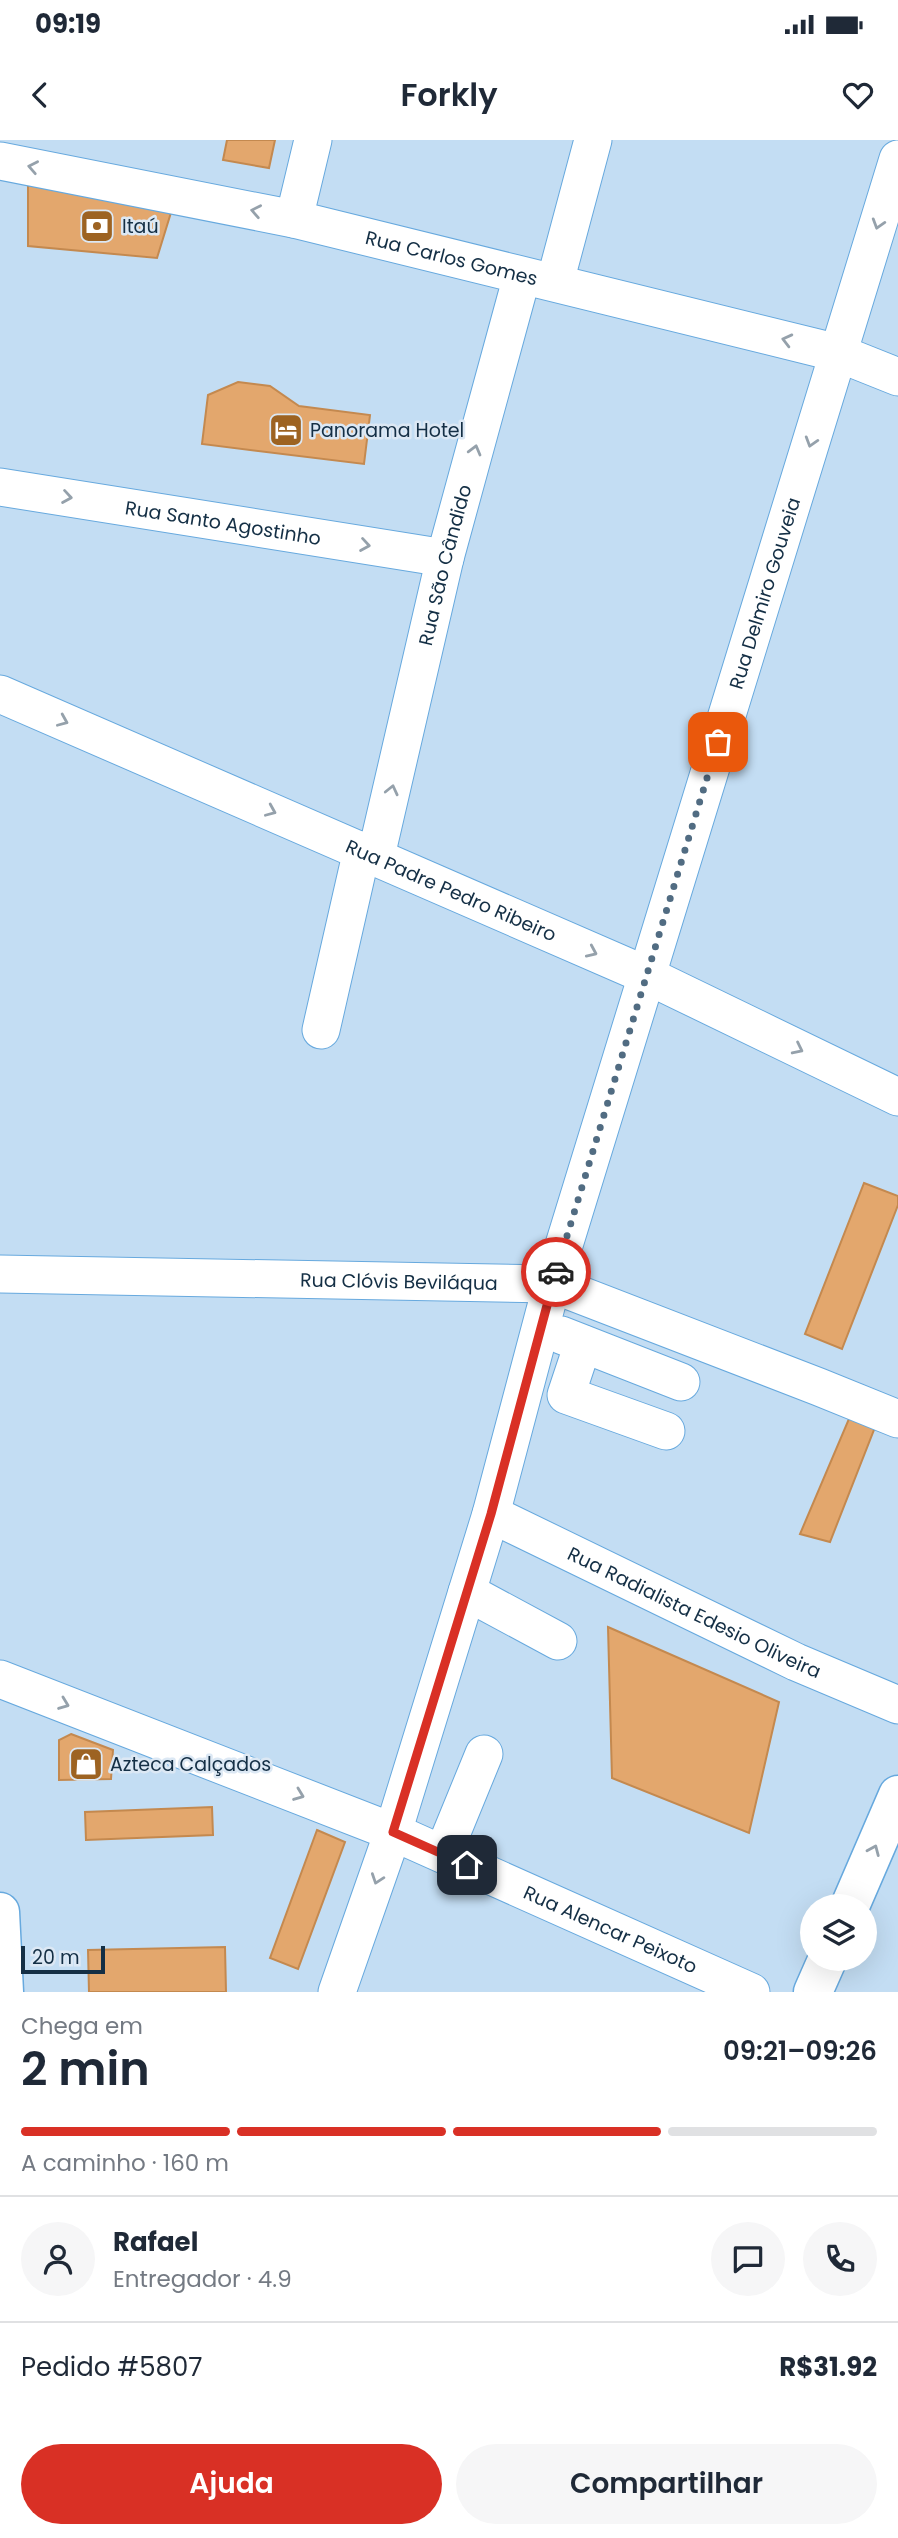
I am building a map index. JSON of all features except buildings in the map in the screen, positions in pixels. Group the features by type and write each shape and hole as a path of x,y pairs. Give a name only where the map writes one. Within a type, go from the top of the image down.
{"highway":[{"path":"855,1894 898,1795"},
{"path":"0,1912 4,1992"},
{"path":"813,1992 822,1971"}],"street":[{"path":"294,219 313,140"},
{"name":"Rua São Cândido","path":"321,1030 445,558 538,279 593,140"},
{"name":"Rua Delmiro Gouveia","path":"337,1992 393,1832 491,1514 552,1284 898,159"},
{"name":"Rua Carlos Gomes","path":"0,161 294,219 838,353 898,377"},
{"name":"Rua Santo Agostinho","path":"0,486 445,558"},
{"name":"Rua Padre Pedro Ribeiro","path":"0,694 646,975 898,1097"},
{"name":"Rua Clóvis Beviláqua","path":"0,1273 552,1284 898,1419"},
{"path":"541,1328 681,1382"},
{"path":"583,1344 566,1395 666,1430"},
{"name":"Rua Radialista Edesio Oliveira","path":"491,1514 796,1662 898,1705"},
{"path":"467,1592 558,1641"},
{"name":"Rua Alencar Peixoto","path":"0,1679 393,1832 751,1992"},
{"path":"443,1854 484,1754"}],"way so far":[{"path":"556,1272 718,742"}],"place":[{"name":"Itaú","path":"97,226"},
{"name":"Panorama Hotel","path":"286,430"},
{"name":"Azteca Calçados","path":"86,1764"}],"route":[{"path":"467,1865 393,1832 491,1514 556,1272"}]}
